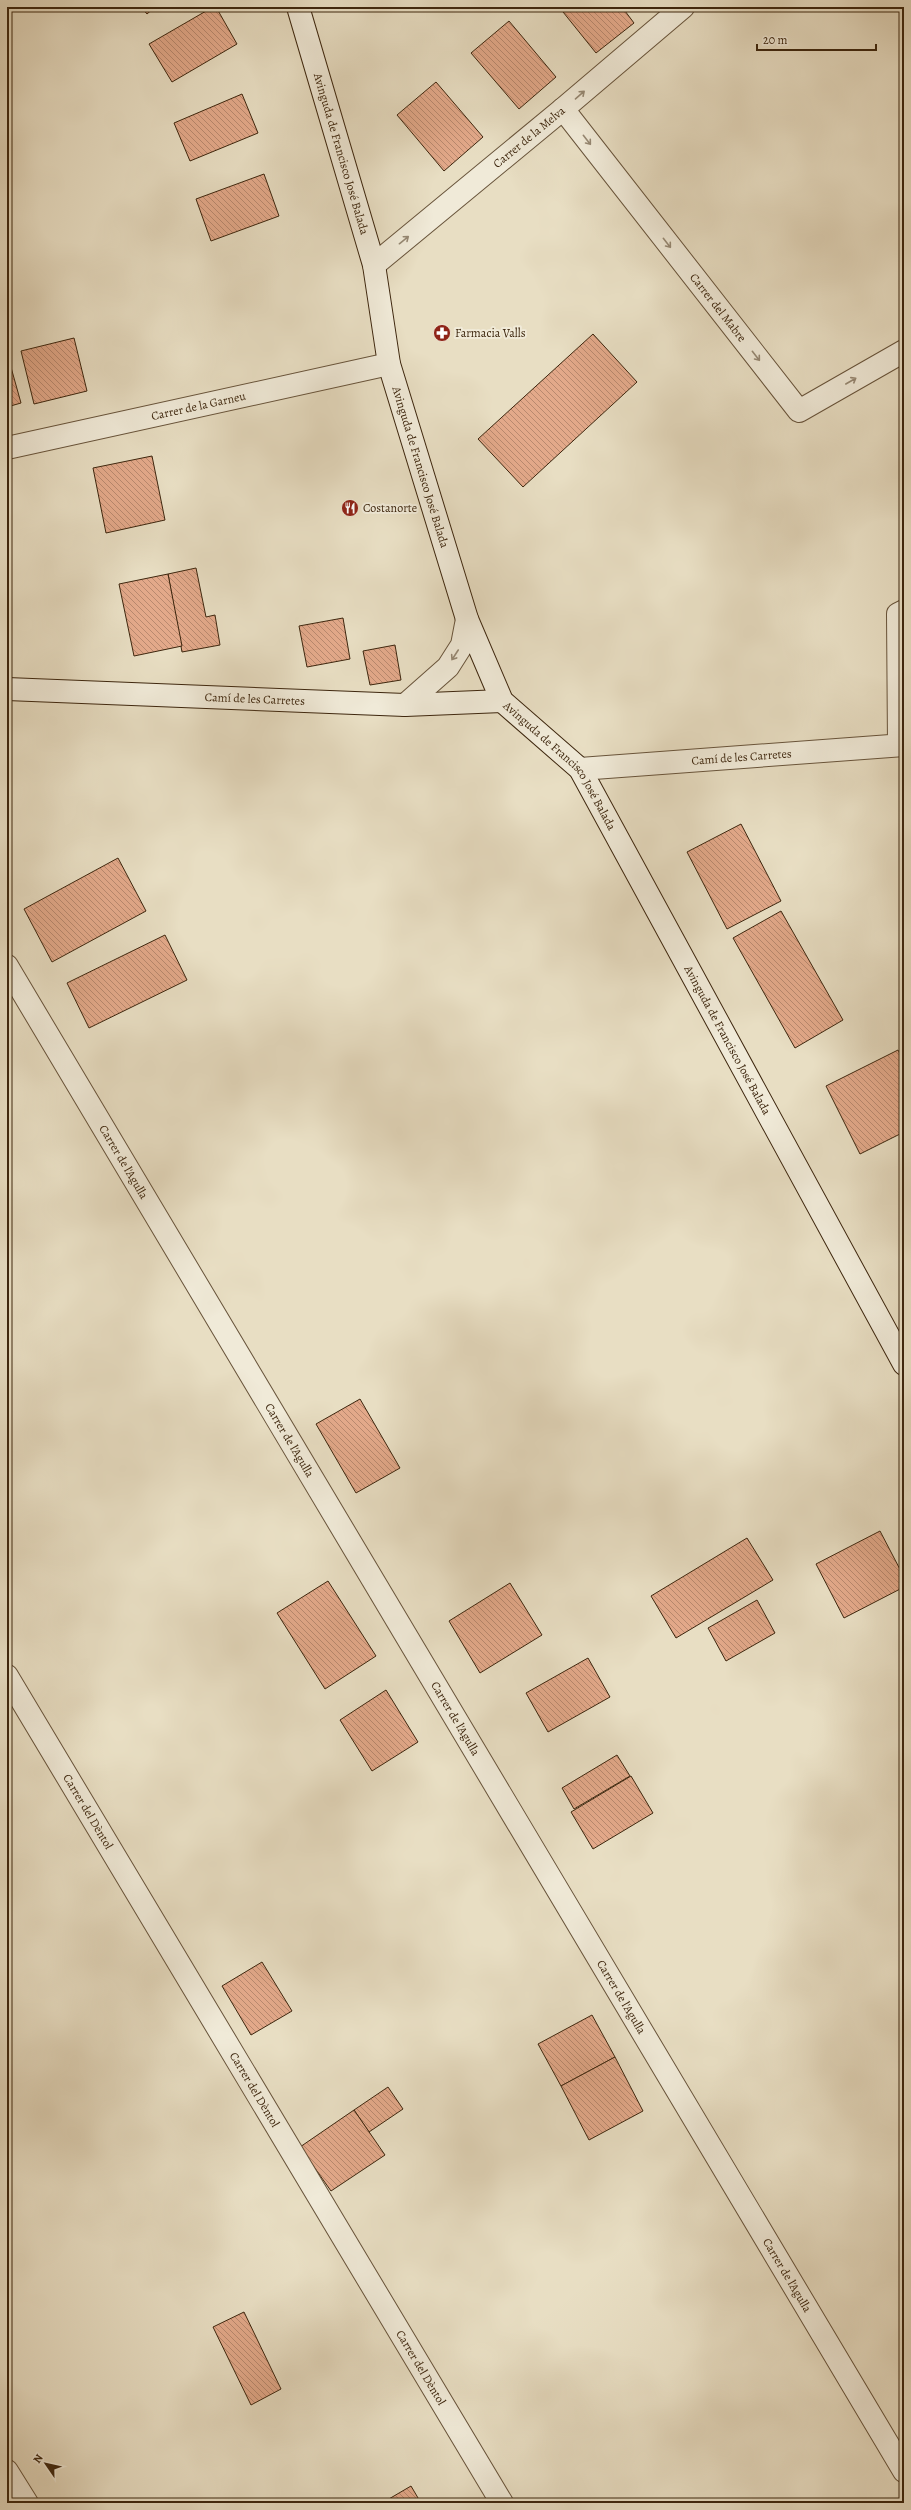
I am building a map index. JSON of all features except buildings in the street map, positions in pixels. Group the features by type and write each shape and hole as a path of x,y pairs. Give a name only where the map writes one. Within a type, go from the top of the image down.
{"street":[{"name":"Avinguda de Francisco José Balada","path":"298,7 374,265 389,364 468,619 502,701 580,769 904,1364"},
{"name":"Carrer de la Melva","path":"374,265 563,109 683,7"},
{"name":"Carrer del Mabre","path":"563,109 799,411 904,351"},
{"name":"Carrer de la Garneu","path":"7,448 389,364"},
{"path":"901,745 898,614 904,611"},
{"path":"405,705 448,667 462,645 468,619"},
{"name":"Camí de les Carretes","path":"7,689 405,705 502,701"},
{"name":"Camí de les Carretes","path":"580,769 901,745"},
{"name":"Carrer de l'Agulla","path":"7,966 904,2471"},
{"name":"Carrer del Dèntol","path":"7,1676 502,2503"},
{"path":"7,2471 27,2503"}],"place":[{"name":"Farmacia Valls","path":"442,333"},
{"name":"Costanorte","path":"350,508"}]}
